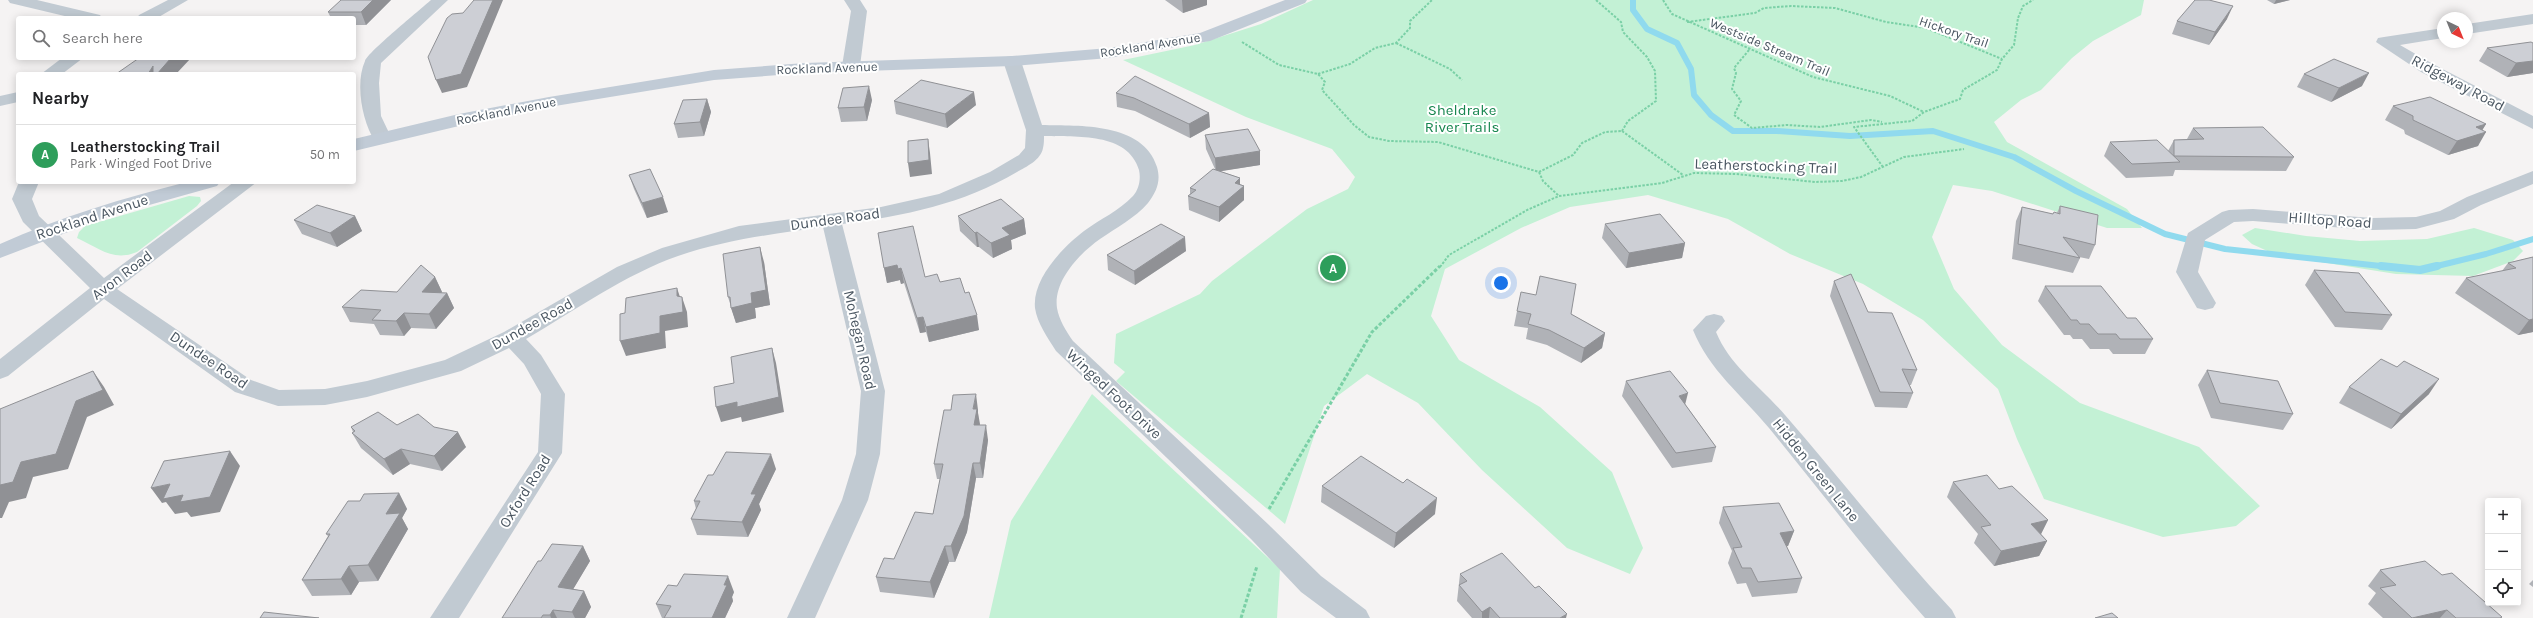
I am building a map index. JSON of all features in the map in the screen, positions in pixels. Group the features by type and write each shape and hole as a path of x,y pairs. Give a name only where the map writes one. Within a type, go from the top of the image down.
{"street":[{"path":"16,0 85,16"},
{"path":"149,16 180,0"},
{"path":"382,137 372,116 370,83 373,61 440,0"},
{"path":"851,66 859,11 852,0"},
{"name":"Rockland Avenue","path":"356,144 549,102 656,84 760,70 1012,61 1109,53 1190,39 1223,31 1298,0"},
{"path":"2473,28 2533,19"},
{"name":"Ridgeway Road","path":"2437,34 2384,42 2427,68 2533,123"},
{"path":"53,72 71,60"},
{"path":"1012,61 1034,130"},
{"path":"0,100 16,97"},
{"name":"Dundee Road","path":"28,184 22,199 30,218 45,230 102,289 243,386 278,398 325,397 367,389 453,366 512,337 625,272 669,252 739,232 881,213 945,199 997,176 1026,159 1034,148 1034,130"},
{"name":"Winged Foot Drive","path":"1034,130 1096,133 1117,138 1131,145 1145,159 1152,172 1150,188 1119,219 1083,242 1058,268 1046,297 1049,318 1064,346 1254,526 1311,584 1356,618"},
{"name":"Hilltop Road","path":"2205,303 2187,272 2193,243 2229,216 2253,215 2372,224 2416,223 2447,216 2474,201 2533,177"},
{"name":"Rockland Avenue","path":"0,252 45,230 112,207 202,184"},
{"name":"Avon Road","path":"0,371 102,289 244,184"},
{"name":"Mohegan Road","path":"801,618 855,500 868,454 873,399 873,391 831,219"},
{"name":"Hidden Green Lane","path":"1714,321 1704,330 1708,342 1720,358 1774,418 1870,536 1942,618"},
{"name":"Oxford Road","path":"444,618 550,453 553,394 534,360 512,337"}],"path":[{"path":"1223,31 1279,65 1318,74 1350,64 1375,48 1396,43 1410,28 1410,21 1414,16 1432,0"},
{"path":"1596,0 1621,22 1623,32 1647,57 1654,71 1656,101 1628,121 1622,131"},
{"name":"Westside Stream Trail","path":"1663,0 1672,14 1749,50 1813,77 1890,96 1924,112"},
{"path":"1883,167 1854,127 1882,122 1912,121 1924,112 1960,99 1963,90 1997,70 2002,59 2014,44 2018,18 2023,6 2033,0"},
{"name":"Hickory Trail","path":"1687,22 1755,13 1764,8 1791,6 1836,8 1886,22 1926,28 2002,59"},
{"path":"1396,43 1450,69 1462,80"},
{"path":"1749,50 1734,68 1736,73 1732,89 1741,101 1734,115 1752,128 1799,125 1820,127 1872,120 1882,122"},
{"path":"1318,74 1325,82 1322,90 1329,99 1370,137 1421,143 1438,142 1514,166 1539,172 1573,155 1582,143 1606,132 1622,131 1684,176"},
{"name":"Leatherstocking Trail","path":"1266,514 1372,332 1433,275 1449,255 1527,210 1559,196 1662,183 1694,173 1736,174 1815,182 1861,177 1904,157 1964,149"},
{"path":"1539,172 1543,181 1559,196"},
{"path":"1241,618 1257,566"}],"green space":[{"name":"Sheldrake River Trails","path":"1313,0 2144,0 2141,15 2093,41 2072,58 2041,90 2021,100 1994,122 2007,142 2127,209 2142,228 2107,228 1992,191 1953,185 1932,237 1954,289 2002,345 2080,403 2199,447 2260,506 2236,526 2163,537 2044,499 2017,439 1998,389 1923,320 1863,284 1790,254 1728,219 1648,195 1570,207 1521,228 1445,269 1431,316 1459,360 1540,407 1612,472 1643,548 1630,574 1567,548 1482,470 1418,403 1367,374 1324,406 1285,524 1116,381 1125,372 1114,363 1116,334 1200,294 1212,281 1307,209 1348,189 1355,177 1332,149 1246,117 1123,60 1195,45 1261,24"},
{"path":"189,196 200,197 201,201 197,206 137,252 128,255 113,255 77,238 79,232 85,226"},
{"path":"2255,228 2306,236 2360,241 2427,239 2474,228 2513,240 2523,251 2513,261 2473,276 2396,274 2276,255 2252,244 2242,235"},
{"path":"1092,394 1280,569 1277,618 989,618 1011,521"}],"building":[{"path":"341,0 373,0 361,12 328,12"},
{"path":"474,0 493,0 461,74 436,80 428,57 447,18 452,14 463,13"},
{"path":"2195,0 2209,0 2233,6 2215,32 2177,21"},
{"path":"2531,42 2533,43 2533,61 2516,63 2487,48"},
{"path":"2334,59 2369,73 2339,88 2304,74"},
{"path":"136,60 169,60 159,72 153,72 153,66 149,72 119,72"},
{"path":"1135,76 1209,113 1189,124 1134,98 1116,93"},
{"path":"921,80 974,92 945,114 894,101"},
{"path":"869,86 864,107 838,108 843,88"},
{"path":"2430,97 2486,124 2476,127 2486,132 2457,141 2413,120 2413,116 2393,106"},
{"path":"707,99 700,122 674,124 683,100"},
{"path":"2263,127 2294,157 2174,156 2174,140 2204,139 2193,128"},
{"path":"1248,129 1260,151 1215,158 1205,135"},
{"path":"928,139 929,160 908,163 908,141"},
{"path":"2157,140 2180,162 2132,164 2110,142"},
{"path":"650,169 663,197 642,203 629,175"},
{"path":"1213,169 1240,178 1235,183 1244,186 1219,207 1188,196 1196,190 1190,188"},
{"path":"1001,199 1024,219 1002,228 1010,235 991,243 977,232 975,233 958,216"},
{"path":"317,205 355,216 330,233 294,220"},
{"path":"2060,206 2098,215 2095,245 2063,237 2080,258 2018,244 2022,207 2053,214 2054,212 2060,214"},
{"path":"1660,214 1685,243 1629,253 1605,224"},
{"path":"1161,224 1185,237 1134,271 1107,255"},
{"path":"913,226 925,277 937,274 940,282 960,278 965,293 969,292 977,315 926,327 923,317 917,318 901,268 898,269 897,265 884,268 878,233"},
{"path":"760,247 766,290 751,293 752,303 731,308 730,297 728,297 723,254"},
{"path":"2533,257 2533,319 2529,320 2466,278 2516,268 2508,263"},
{"path":"421,265 435,277 422,292 447,293 429,314 404,313 396,321 372,320 381,310 342,307 361,290 397,292"},
{"path":"2314,270 2359,273 2392,315 2345,312"},
{"path":"1851,274 1868,312 1892,313 1917,370 1902,369 1913,393 1880,392 1834,281"},
{"path":"1540,276 1576,284 1571,314 1605,333 1584,348 1549,330 1528,324 1531,314 1517,311 1521,292 1536,295"},
{"path":"2045,286 2101,286 2127,318 2136,318 2153,339 2120,339 2116,334 2098,334 2089,324 2080,324 2077,320 2071,320"},
{"path":"677,288 677,296 682,297 683,312 660,316 660,333 620,341 620,314 625,313 626,298"},
{"path":"772,348 779,397 737,407 737,402 716,407 714,387 734,383 731,357"},
{"path":"2381,359 2397,367 2404,361 2439,379 2401,414 2349,387"},
{"path":"2207,370 2278,381 2293,414 2220,403"},
{"path":"93,371 103,390 76,401 56,454 21,462 13,482 0,485 0,409"},
{"path":"1670,371 1688,393 1679,396 1716,447 1676,453 1626,381"},
{"path":"976,394 973,409 977,409 974,425 986,425 980,463 973,463 964,516 951,546 945,546 930,582 876,577 884,558 894,559 915,512 933,514 943,464 934,464 944,410 951,410 953,395"},
{"path":"378,412 397,425 418,414 434,427 458,432 434,456 401,449 384,459 352,433 355,431 351,427"},
{"path":"230,451 210,497 180,502 183,495 163,499 170,484 151,488 164,461"},
{"path":"726,452 771,454 751,494 756,494 742,522 691,519 700,501 694,501 708,475 713,475"},
{"path":"1361,456 1403,483 1407,479 1437,498 1396,533 1322,486"},
{"path":"1987,475 1999,489 2012,486 2048,520 2031,524 2047,541 2001,551 1981,527 1991,525 1953,482"},
{"path":"399,493 386,514 400,513 368,565 349,566 341,579 302,580 330,534 326,534 348,501 360,501 364,494"},
{"path":"1779,503 1794,531 1780,533 1802,578 1758,582 1751,568 1742,568 1733,548 1742,547 1723,507"},
{"path":"552,544 583,546 558,587 584,591 572,612 553,610 550,615 543,615 541,618 502,618 538,561 541,561"},
{"path":"1502,553 1535,588 1539,586 1567,614 1560,618 1500,618 1490,607 1482,612 1459,585 1467,581 1460,574"},
{"path":"2425,561 2442,575 2452,573 2485,602 2485,606 2490,606 2502,617 2456,618 2447,610 2412,618 2380,588 2396,585 2380,570"},
{"path":"684,574 728,576 724,585 727,585 712,618 664,618 671,606 656,604 668,585 677,586"},
{"path":"264,612 319,618 260,618"},
{"path":"2112,613 2118,618 2095,618"}],"waterway":[{"path":"1633,0 1633,10 1647,29 1677,43 1691,69 1694,95 1711,115 1733,131 1777,131 1850,136 1933,131 2014,157 2076,191 2165,234 2225,249 2390,267"},
{"path":"2433,267 2486,254 2533,239"},
{"path":"2381,266 2420,270 2437,266"}],"place":[{"name":"Leatherstocking Trail","path":"1333,268"}]}
